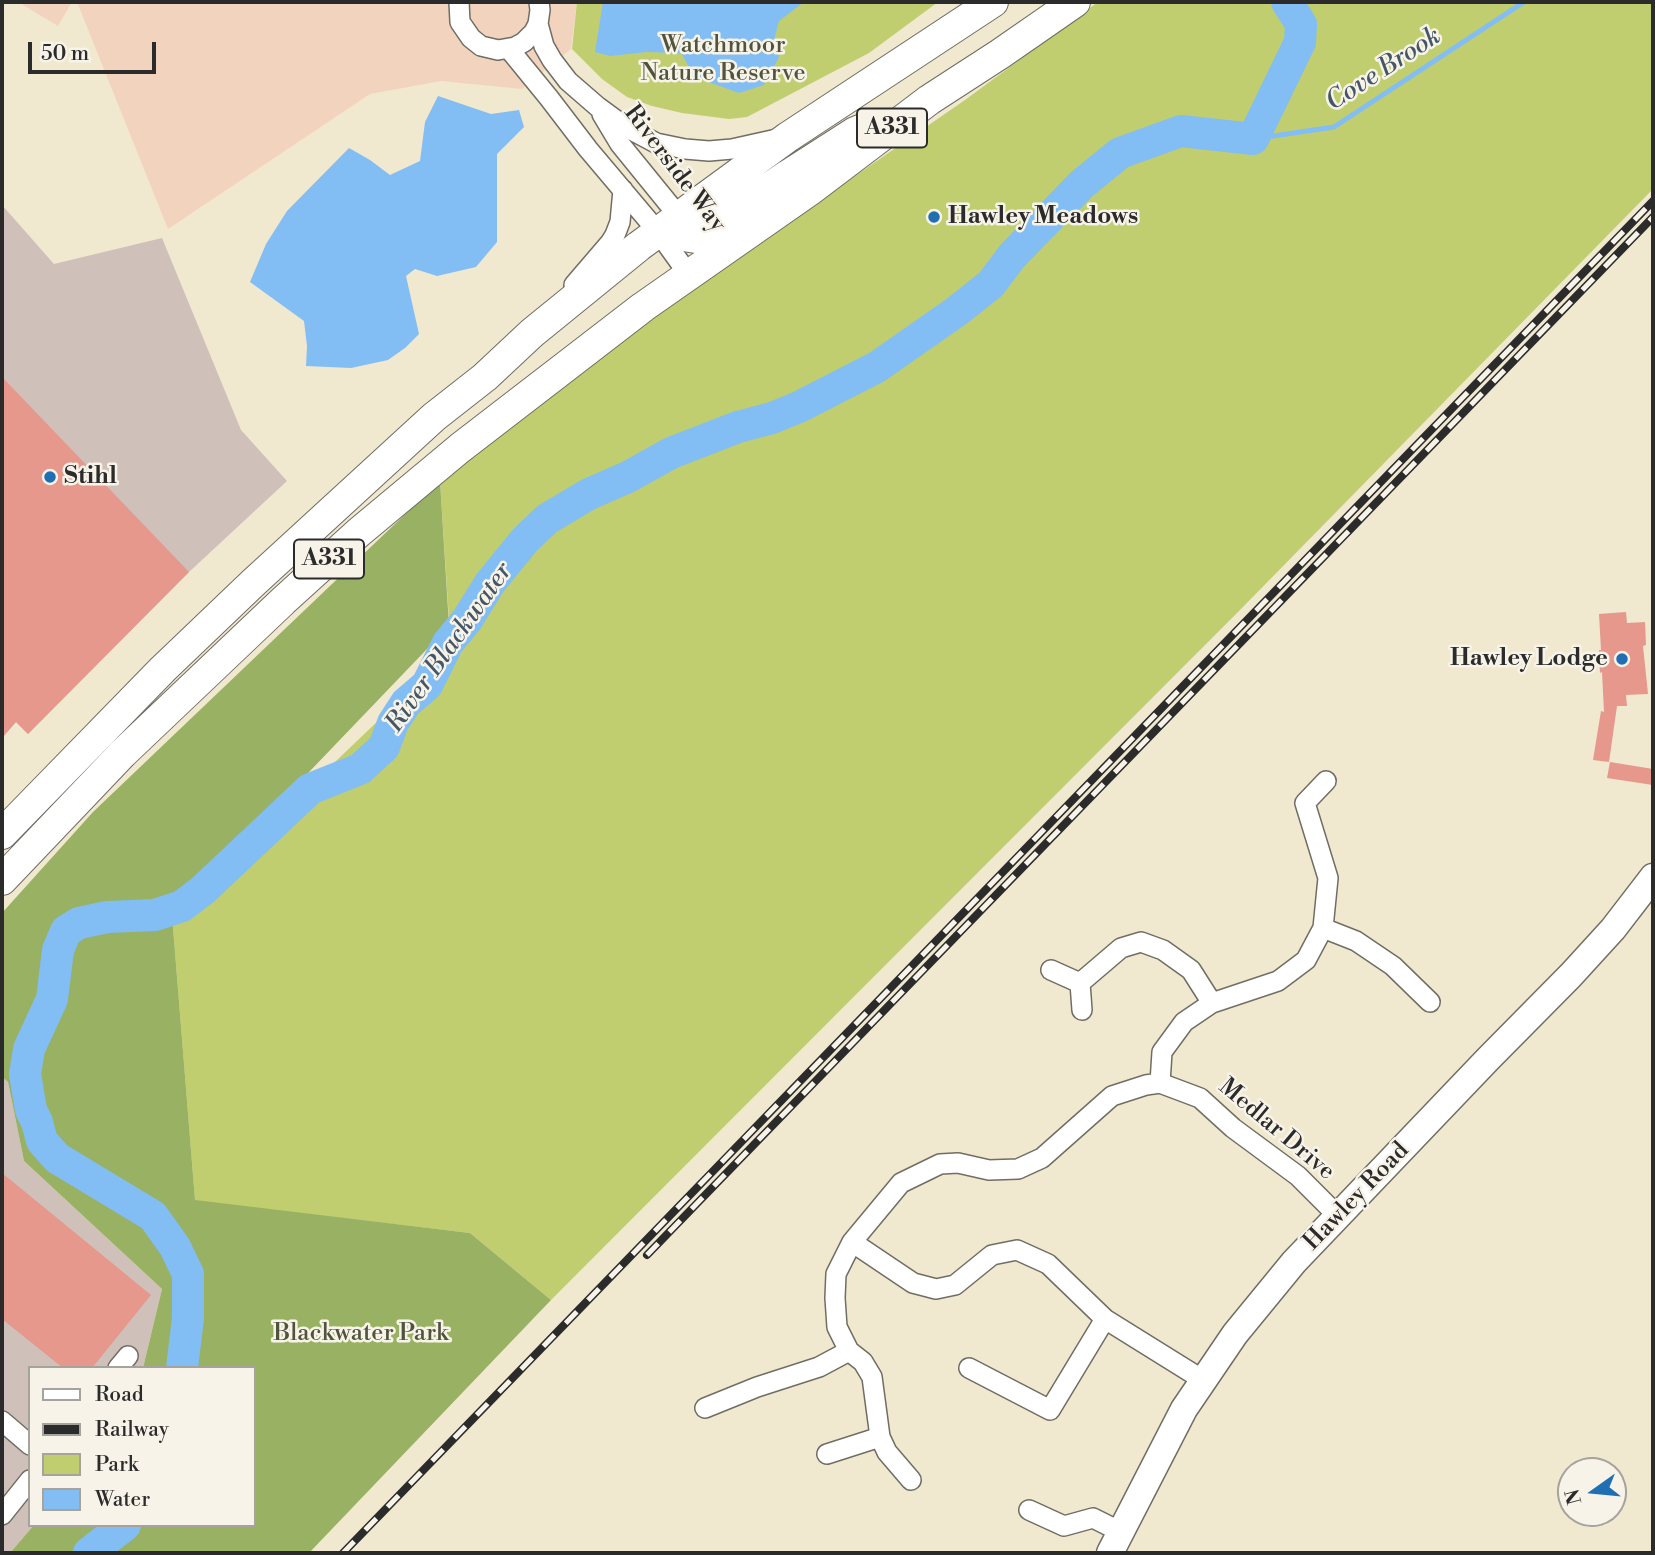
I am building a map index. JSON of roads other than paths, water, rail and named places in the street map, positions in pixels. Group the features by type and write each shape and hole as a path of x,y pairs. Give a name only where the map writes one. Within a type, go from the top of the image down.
{"main road":[{"name":"A331","path":"2,880 123,754 358,533 460,448 643,307 687,244 788,137 993,2"},
{"name":"A331","path":"2,834 163,669 253,583 434,417 485,377 532,333 687,244 855,132 929,100 1075,2"},
{"name":"Hawley Road","path":"1116,1543 1184,1409 1235,1334 1268,1293 1294,1262 1571,975 1613,929 1653,877"}],"street":[{"path":"459,2 460,22 471,38 481,46 493,50 509,49 524,42 538,24"},
{"name":"Riverside Way","path":"539,2 538,24 544,46 552,61 568,80 624,126 656,143 685,149 732,149 788,137"},
{"name":"Riverside Way","path":"509,49 623,190 687,244"},
{"name":"Riverside Way","path":"598,107 620,144 652,185 687,244"},
{"path":"532,333 611,243 620,222 623,190"},
{"path":"911,1480 887,1452 880,1437 872,1377 863,1362 849,1351 837,1327 836,1274 852,1242 901,1183 940,1164 958,1163 989,1170 1018,1169 1042,1158 1112,1096 1160,1083 1162,1052 1184,1022 1212,1003 1278,981 1306,960 1323,928 1328,878 1304,803 1326,781"},
{"path":"1323,928 1356,941 1393,966 1430,1002"},
{"path":"1080,983 1121,948 1141,942 1163,950 1191,970 1212,1003"},
{"path":"1051,970 1080,983"},
{"path":"1080,983 1082,1010"},
{"name":"Medlar Drive","path":"1160,1083 1200,1097 1233,1128 1298,1176 1338,1216"},
{"path":"852,1242 913,1283 936,1289 955,1285 992,1255 1017,1250 1048,1264 1105,1319 1203,1380"},
{"path":"969,1368 1050,1410 1105,1319"},
{"path":"705,1408 818,1367 849,1351"},
{"path":"2,1421 28,1442"},
{"path":"827,1454 880,1437"},
{"path":"2,1516 28,1483"},
{"path":"1029,1510 1064,1527 1093,1518 1116,1543"}],"water":[{"path":"603,2 804,2 779,21 774,40 779,57 764,85 739,93 695,77 681,53 647,52 610,56 595,52"},
{"path":"438,96 491,114 519,110 524,127 497,154 497,242 476,267 437,276 415,269 406,276 419,334 388,360 351,368 306,366 304,321 250,282 266,244 287,211 349,148 390,175 420,161 425,122"}],"waterway":[{"name":"River Blackwater","path":"182,1366 188,1318 188,1274 175,1247 153,1216 57,1158 42,1141 31,1110 25,1074 29,1049 52,999 58,950 66,931 79,923 107,917 155,915 182,906 203,890 310,789 360,769 384,747 393,723 406,703 427,685 448,643 467,620 490,583 525,540 547,519 589,494 628,477 671,453 799,407 877,367 991,284 1012,256 1082,184 1120,153 1181,131 1253,139 1300,42 1301,24 1287,2"},
{"name":"Cove Brook","path":"1253,139 1334,127 1524,2"},
{"name":"River Blackwater","path":"89,1553 122,1527"}],"railway":[{"path":"343,1553 1653,201"},
{"path":"647,1255 1653,217"}],"place":[{"name":"Hawley Meadows","path":"934,217"},
{"name":"Stihl","path":"50,477"},
{"name":"Hawley Lodge","path":"1622,659"}],"park label":[{"name":"Watchmoor Nature Reserve","path":"723,60"},
{"name":"Blackwater Park","path":"361,1334"}]}
